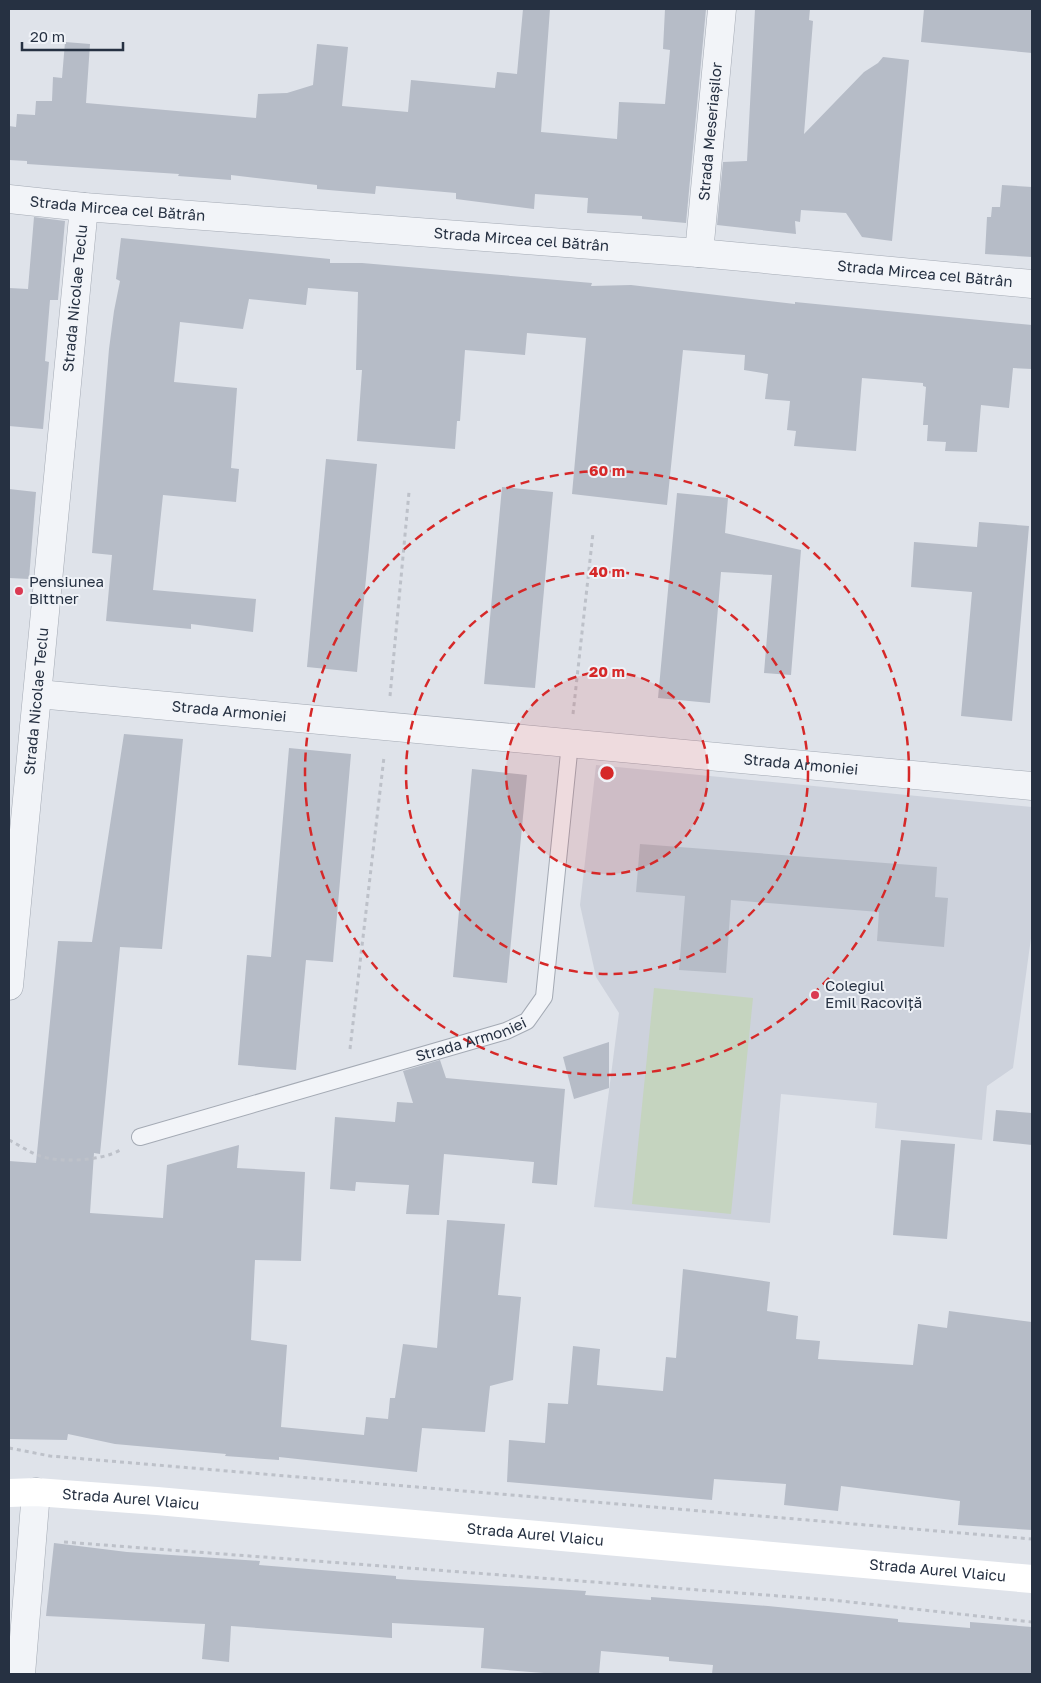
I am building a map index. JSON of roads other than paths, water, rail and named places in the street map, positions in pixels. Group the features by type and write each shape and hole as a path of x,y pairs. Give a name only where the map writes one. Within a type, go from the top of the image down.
{"main road":[{"name":"Strada Aurel Vlaicu","path":"9,1483 36,1492"},
{"name":"Strada Aurel Vlaicu","path":"9,1493 36,1492 1032,1579"}],"street":[{"name":"Strada Meseriașilor","path":"698,254 722,9"},
{"name":"Strada Mircea cel Bătrân","path":"9,199 84,207 698,254 1032,284"},
{"name":"Strada Nicolae Teclu","path":"9,986 84,207"},
{"name":"Strada Armoniei","path":"38,694 1032,786"},
{"path":"21,1674 36,1492"}],"lane":[{"name":"Strada Armoniei","path":"140,1137 506,1031 527,1022 544,997 570,743"}],"place":[{"name":"Pensiunea Bittner","path":"19,591"},
{"name":"Colegiul Emil Racoviță","path":"815,995"}]}
